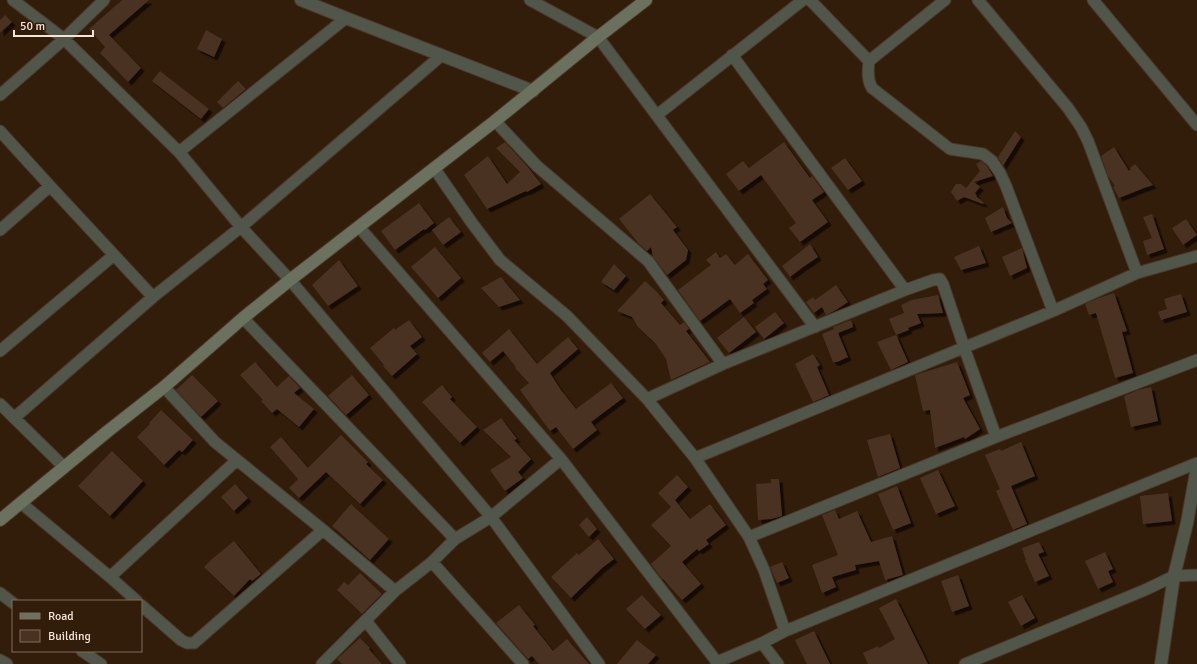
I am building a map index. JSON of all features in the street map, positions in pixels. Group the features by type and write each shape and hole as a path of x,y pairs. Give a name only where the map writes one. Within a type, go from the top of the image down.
{"main road":[{"path":"0,520 164,387 243,318 290,280 495,121 646,0"}],"street":[{"path":"13,0 64,39 179,152 241,227 290,280 491,517 599,664"},
{"path":"0,95 64,39 104,0"},
{"path":"301,0 533,91"},
{"path":"530,0 598,37 815,327"},
{"path":"656,115 803,0"},
{"path":"810,0 869,61"},
{"path":"945,0 869,61 868,74 870,85 950,149 983,154 992,161 1006,186 1053,311"},
{"path":"978,0 1068,108 1081,127 1088,141 1137,273"},
{"path":"1093,0 1197,125"},
{"path":"179,152 346,18"},
{"path":"14,418 153,296 241,227 442,55"},
{"path":"732,55 905,290"},
{"path":"495,121 537,166 648,261 723,364"},
{"path":"0,131 153,296"},
{"path":"434,168 500,260 567,316 647,399 694,458 750,537 764,570 785,630"},
{"path":"0,230 50,186"},
{"path":"359,227 561,459 716,663 762,643 785,630 1197,463"},
{"path":"0,351 114,255"},
{"path":"694,458 1053,311 1137,273 1197,256"},
{"path":"647,399 723,364 905,290 940,279 996,437"},
{"path":"243,318 455,539"},
{"path":"750,537 996,437 1197,360"},
{"path":"164,387 215,442 395,591"},
{"path":"0,404 64,467"},
{"path":"322,664 395,591 432,562 455,539 491,517 561,459"},
{"path":"110,576 237,460"},
{"path":"1161,664 1174,576 1187,523 1197,467"},
{"path":"21,503 110,576 136,600"},
{"path":"142,605 180,640 187,643 194,643 323,530"},
{"path":"432,562 524,664"},
{"path":"965,664 1145,590 1174,576 1197,575"},
{"path":"0,594 12,601"},
{"path":"366,621 400,664"},
{"path":"762,643 778,664"},
{"path":"83,652 101,664"},
{"path":"0,660 7,664"}],"building":[{"path":"122,0 149,0 109,35 141,68 128,82 100,53 105,47 89,29"},
{"path":"5,15 12,22 0,33 0,20"},
{"path":"206,30 222,39 214,57 197,49"},
{"path":"160,71 209,109 201,119 152,81"},
{"path":"238,81 246,89 223,108 217,102"},
{"path":"1015,131 1021,137 1003,166 998,157"},
{"path":"505,142 541,184 527,192 526,191 487,209 464,175 488,156 507,184 520,172 496,148"},
{"path":"784,142 810,178 812,176 824,192 812,200 828,222 800,242 789,228 796,223 761,175 739,191 726,174 743,161 749,168"},
{"path":"1114,147 1129,171 1135,164 1153,185 1119,198 1113,187 1115,186 1108,176 1101,156"},
{"path":"845,158 862,181 848,190 831,168"},
{"path":"981,161 987,166 993,176 974,182 980,187 975,193 976,196 984,203 983,204 964,197 957,201 951,192 956,184 961,184 966,188 980,171 976,164"},
{"path":"650,194 677,227 673,230 688,250 686,260 667,275 653,257 651,247 647,251 639,244 619,219"},
{"path":"419,203 434,223 395,250 381,231"},
{"path":"1003,207 1007,218 1012,223 991,232 985,218"},
{"path":"1152,214 1164,249 1147,255 1143,241 1152,238 1143,217"},
{"path":"449,217 461,232 443,245 432,230"},
{"path":"1186,219 1197,235 1183,245 1172,228"},
{"path":"810,244 818,257 790,277 782,266"},
{"path":"979,246 986,263 961,270 954,257"},
{"path":"435,247 461,278 438,298 411,267"},
{"path":"1022,248 1027,268 1010,276 1002,257"},
{"path":"716,252 720,258 726,254 735,265 748,254 768,280 763,284 767,289 752,300 754,303 740,313 730,299 700,321 678,290 711,265 706,260"},
{"path":"339,260 358,286 328,306 312,285"},
{"path":"614,264 626,276 614,290 601,282"},
{"path":"501,277 520,300 499,307 481,288"},
{"path":"645,281 664,300 661,303 680,325 684,322 689,329 686,331 710,362 671,380 666,359 656,344 638,327 632,317 617,311"},
{"path":"836,285 848,302 826,315 822,307 814,313 806,302 813,297 815,300"},
{"path":"1114,293 1127,331 1122,332 1133,373 1115,378 1096,313 1089,315 1085,304"},
{"path":"1181,294 1187,312 1161,320 1158,312 1167,309 1164,299"},
{"path":"938,295 943,313 917,314 921,323 896,335 889,319 904,313 901,305 912,300"},
{"path":"775,312 784,323 764,339 755,327"},
{"path":"744,317 756,332 729,353 717,338"},
{"path":"409,320 422,337 410,346 417,354 392,376 370,348 394,328 395,330"},
{"path":"851,320 853,327 838,333 848,357 837,362 833,362 822,334 834,329 833,327"},
{"path":"509,329 537,364 568,337 578,349 550,373 576,409 611,383 623,398 591,422 597,430 573,449 556,427 550,431 520,390 529,383 515,368 516,367 503,351 490,362 482,353"},
{"path":"896,335 908,362 891,370 877,342"},
{"path":"813,354 820,365 817,367 829,395 813,402 795,364"},
{"path":"255,362 277,387 289,376 300,388 294,393 314,409 299,427 277,409 272,413 261,401 263,400 240,375"},
{"path":"957,362 970,395 963,398 980,429 965,439 964,437 935,448 930,410 923,411 915,375"},
{"path":"192,375 218,401 201,417 176,390"},
{"path":"352,375 369,395 346,415 328,396"},
{"path":"442,385 452,397 450,399 477,427 460,443 422,402"},
{"path":"1151,387 1158,421 1131,427 1124,396 1138,390"},
{"path":"161,410 193,440 182,452 179,450 164,465 137,437"},
{"path":"501,418 517,439 514,440 531,459 518,472 523,478 505,491 490,470 511,457 483,430"},
{"path":"890,434 900,468 878,477 867,440"},
{"path":"341,435 368,462 366,464 383,480 360,504 326,472 299,498 289,488 298,479 270,447 281,437 308,468"},
{"path":"1021,442 1035,476 1011,486 1027,524 1013,530 996,491 1000,489 985,455 1000,449 1001,451"},
{"path":"112,451 143,481 110,516 78,486"},
{"path":"938,470 955,506 936,514 920,478"},
{"path":"677,475 688,487 675,500 690,519 710,504 726,525 706,540 709,544 699,551 697,549 682,562 701,584 682,600 662,579 651,564 671,546 651,525 671,507 658,493"},
{"path":"771,479 779,479 782,516 758,520 756,484 771,483"},
{"path":"235,484 248,498 234,511 221,497"},
{"path":"897,486 911,523 893,530 878,494"},
{"path":"1168,493 1172,521 1143,524 1140,496"},
{"path":"351,504 389,539 370,560 332,526"},
{"path":"835,510 839,519 857,511 871,542 892,536 903,575 885,580 879,561 855,565 856,570 832,577 836,587 822,593 812,565 838,555 822,515"},
{"path":"587,517 597,529 589,537 579,525"},
{"path":"598,539 614,559 602,568 571,598 551,577 577,553 579,555"},
{"path":"234,541 261,574 252,581 250,579 234,596 204,567"},
{"path":"1039,542 1044,552 1038,554 1049,576 1035,582 1025,560 1022,548"},
{"path":"1105,552 1113,569 1108,571 1113,582 1098,589 1085,561"},
{"path":"782,562 789,578 777,583 770,567"},
{"path":"360,573 382,594 362,614 337,590 344,582 348,585"},
{"path":"958,575 969,606 952,612 941,581"},
{"path":"642,595 661,615 645,629 626,609"},
{"path":"1022,595 1035,618 1021,626 1008,602"},
{"path":"896,599 928,664 868,664 863,653 878,646 879,648 895,639 879,608"},
{"path":"519,605 535,625 533,626 553,651 567,639 589,664 539,664 532,656 528,659 496,623"},
{"path":"814,631 830,664 807,664 795,640"},
{"path":"360,638 382,664 342,664 337,659"},
{"path":"637,640 656,655 648,664 617,664"}]}
